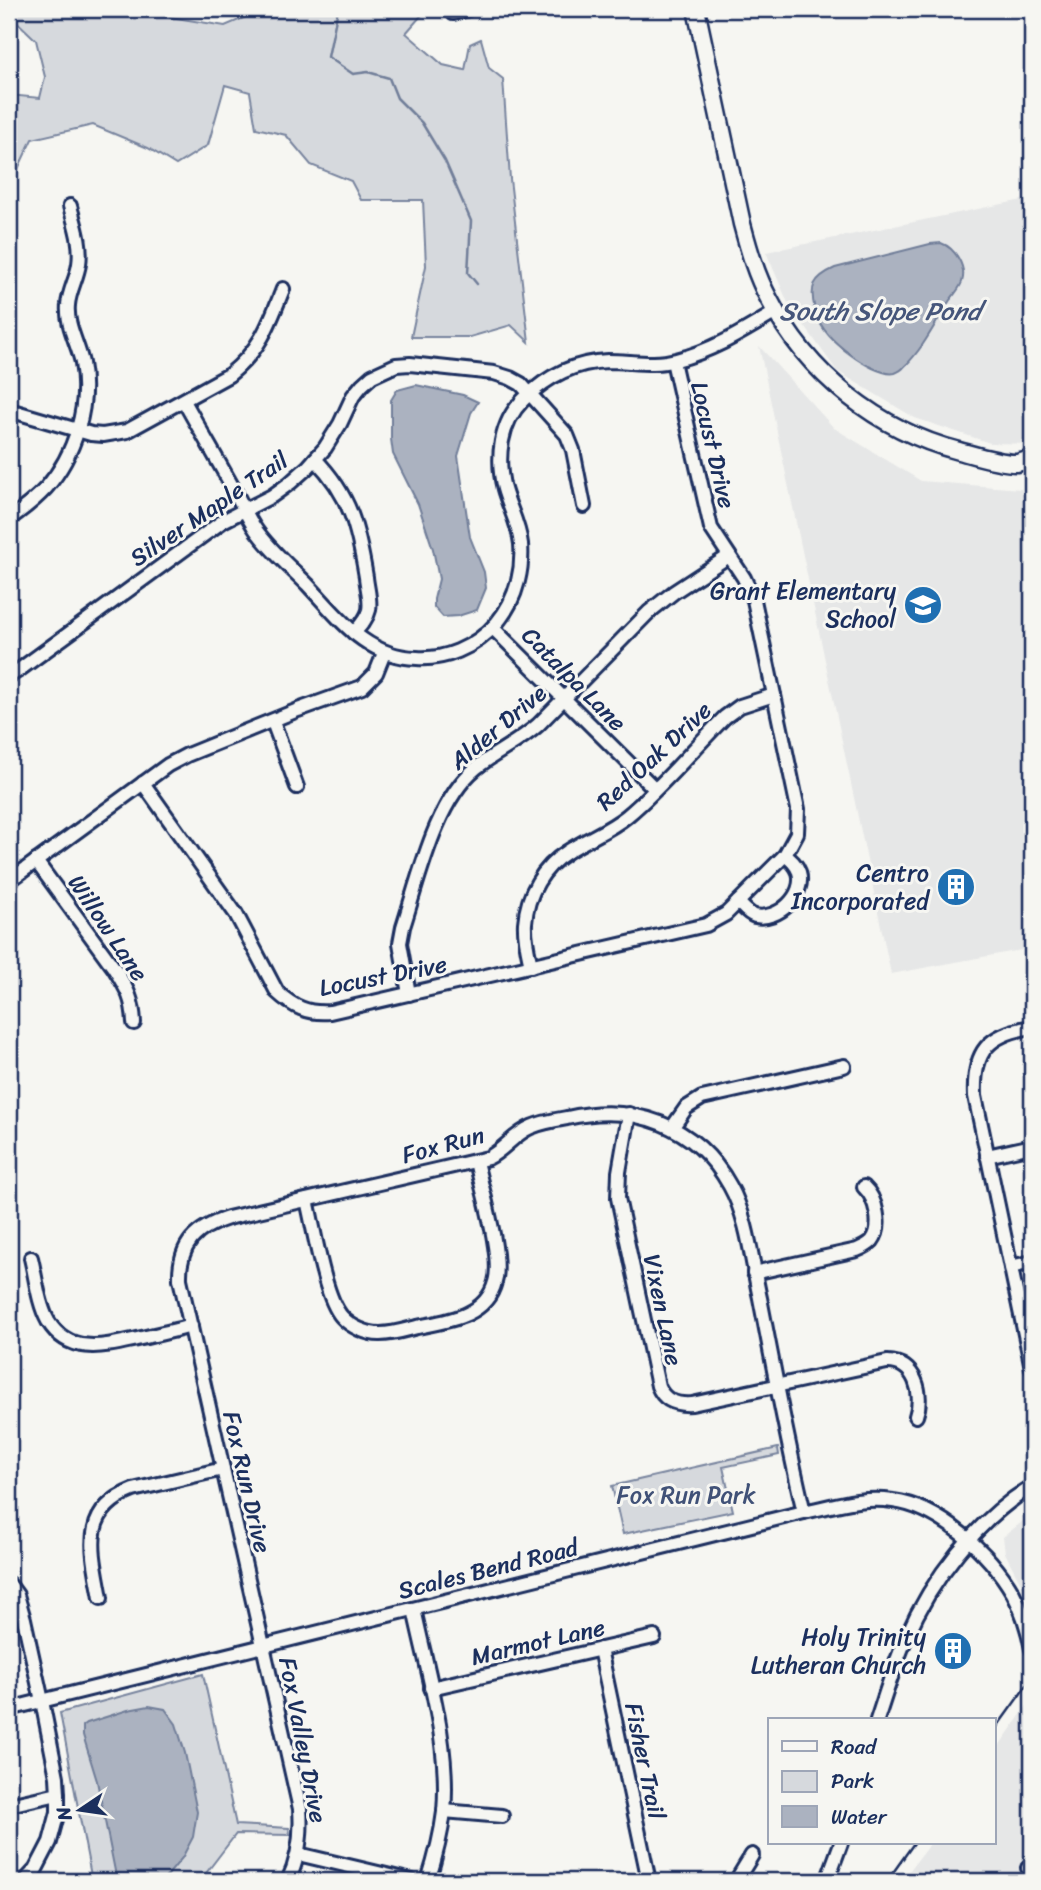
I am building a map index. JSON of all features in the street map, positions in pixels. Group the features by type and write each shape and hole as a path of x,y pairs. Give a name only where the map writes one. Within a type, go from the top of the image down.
{"main road":[{"path":"696,9 738,208 758,276 776,312 801,348 826,376 880,419 929,442 1015,463 1032,471"},
{"path":"1015,463 1032,459"}],"street":[{"path":"453,13 468,9"},
{"path":"9,519 45,489 65,461 83,408 82,362 69,321 68,306 79,266 80,246 70,206"},
{"path":"9,410 103,435 127,431 229,375 252,354 268,328 283,289"},
{"path":"184,401 262,538 355,633 384,653 408,658 439,657 468,647 493,628 510,605 519,578 521,561 518,530 501,475 501,444 512,415 530,393 562,372 588,363 654,363 696,355 716,347 776,312"},
{"name":"Locust Drive","path":"143,783 236,914 277,992 286,1001 307,1011 330,1012 706,925 726,914 785,855 797,833 798,809 754,600 750,588 711,528 673,361"},
{"name":"Silver Maple Trail","path":"9,676 204,534 281,489 325,448 353,396 362,385 372,376 396,365 410,364 494,373 510,377 521,384 567,435 573,450 584,506"},
{"path":"315,459 326,470 351,510 361,546 369,608 355,633"},
{"name":"Alder Drive","path":"409,993 400,943 403,927 437,823 446,804 474,769 525,737 649,612 729,556"},
{"name":"Catalpa Lane","path":"493,628 655,789"},
{"path":"9,881 168,765 187,755 362,687 376,673 384,653"},
{"name":"Red Oak Drive","path":"531,965 526,941 526,917 537,883 547,869 568,851 624,819 725,717 740,706 774,695"},
{"path":"273,722 297,787"},
{"path":"738,902 755,916 775,914 789,903 800,878 796,866 785,855"},
{"name":"Willow Lane","path":"36,860 114,968 133,1002 134,1023"},
{"path":"1032,1027 1000,1036 987,1046 977,1060 974,1077 975,1096 1032,1368"},
{"path":"671,1128 686,1108 702,1098 844,1066"},
{"name":"Fox Run","path":"191,1326 180,1279 182,1256 194,1236 211,1223 476,1161 498,1153 520,1133 540,1124 594,1113 617,1112 650,1119 671,1128 703,1150 731,1187 742,1217 804,1512"},
{"name":"Vixen Lane","path":"629,1114 619,1172 618,1198 657,1386 673,1403 681,1405 777,1385"},
{"path":"987,1156 1032,1146"},
{"path":"307,1200 331,1301 351,1324 380,1334 456,1319 468,1314 486,1300 495,1285 498,1273 476,1161"},
{"path":"754,1273 857,1250 870,1242 876,1234 877,1224 870,1194 864,1186"},
{"path":"31,1258 48,1321 61,1335 77,1344 97,1347 191,1326"},
{"path":"1011,1267 1032,1262"},
{"name":"Fox Run Drive","path":"191,1326 263,1646"},
{"path":"777,1385 895,1362 909,1370 914,1378 920,1404 916,1416"},
{"path":"101,1598 92,1541 96,1520 108,1504 133,1490 223,1469"},
{"path":"878,1718 900,1653 918,1613 942,1575 969,1541 1002,1509 1032,1486"},
{"name":"Scales Bend Road","path":"9,1709 861,1500 895,1501 928,1511 969,1541 1013,1593 1027,1626 1032,1649"},
{"path":"9,1584 21,1605 57,1777 58,1794 58,1812 50,1842 36,1869 25,1881"},
{"path":"414,1609 443,1746 445,1769 444,1811 428,1881"},
{"name":"Marmot Lane","path":"431,1688 654,1637"},
{"name":"Fox Valley Drive","path":"263,1646 300,1809 301,1838 288,1881"},
{"name":"Fisher Trail","path":"600,1649 649,1881"},
{"path":"9,1805 58,1794"},
{"path":"444,1811 502,1816"},
{"path":"827,1881 841,1844"},
{"path":"298,1854 412,1881"},
{"path":"736,1881 752,1855"}],"shaded area":[{"path":"1032,198 1032,444 990,443 915,418 837,371 788,303 766,252"},
{"name":"Grant Elementary School","path":"759,346 834,428 921,481 1032,488 1032,948 891,974"},
{"path":"1032,1514 1032,1610 1005,1553 1003,1537"},
{"path":"1029,1703 1032,1717 1032,1881 902,1881 929,1844 996,1844 996,1750"}],"green space":[{"path":"12,9 121,9 225,26 265,9 427,9 406,33 443,65 465,70 470,44 481,39 489,68 503,79 510,179 529,342 511,325 470,337 411,337 426,266 423,200 361,200 351,181 311,165 286,135 256,128 250,92 225,85 208,145 176,165 148,148 93,125 32,139 9,185 9,95 40,98 45,77 36,40 9,14"},
{"name":"Fox Run Park","path":"778,1448 779,1455 723,1467 733,1511 623,1534 612,1486"},
{"path":"203,1674 236,1825 289,1828 290,1835 236,1834 200,1881 92,1881 60,1713"}],"water":[{"name":"South Slope Pond","path":"941,243 951,249 959,259 963,270 962,282 923,344 902,370 890,373 866,365 839,346 824,330 817,317 812,295 817,280 822,276 835,268"},
{"path":"416,385 463,395 478,402 471,413 458,456 470,537 484,572 486,588 477,610 458,616 443,617 434,607 439,579 433,549 418,504 393,454 391,400 397,390"},
{"path":"149,1706 165,1709 176,1724 197,1812 193,1837 182,1858 163,1881 117,1881 83,1726 128,1710"}],"waterway":[{"path":"338,9 328,57 353,74 368,72 389,78 397,98 422,123 445,161 471,221 468,273 477,284"}],"railway":[{"path":"996,1728 1032,1678"},
{"path":"887,1881 913,1844"}],"place":[{"name":"Grant Elementary School","path":"923,605"},
{"name":"Centro Incorporated","path":"956,887"},
{"name":"Holy Trinity Lutheran Church","path":"953,1651"}]}
